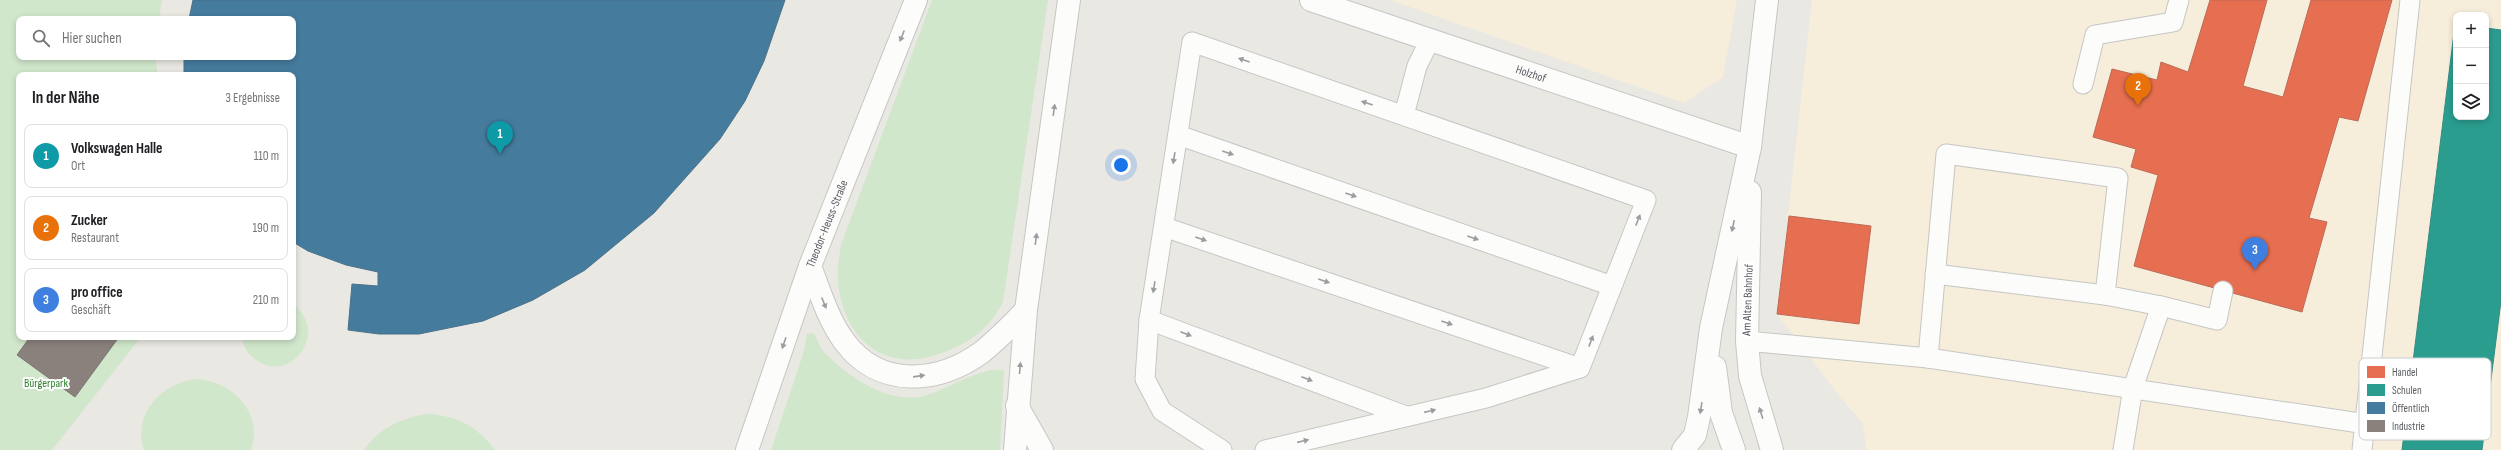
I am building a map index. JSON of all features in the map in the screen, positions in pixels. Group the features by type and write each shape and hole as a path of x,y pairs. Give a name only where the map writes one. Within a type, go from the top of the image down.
{"street":[{"name":"Theodor-Heuss-Straße","path":"747,450 810,266 916,0"},
{"path":"1015,450 1017,406 1026,310 1069,0"},
{"name":"Holzhof","path":"1311,0 1750,147"},
{"name":"Am Alten Bahnhof","path":"1683,450 1694,435 1700,417 1711,328 1750,147 1767,0"},
{"name":"Am Alten Bahnhof","path":"1750,147 1747,341 1750,376 1772,450"},
{"path":"810,266 830,317 844,341 856,354 870,365 900,377 917,377 956,367 981,352 1003,334 1026,310"},
{"name":"Am Alten Bahnhof","path":"1711,328 1721,413 1734,450"},
{"path":"1017,406 1042,450"}],"lane":[{"path":"2082,84 2095,35 2173,22 2179,0"},
{"path":"2373,358 2410,0"},
{"path":"1404,116 1417,66 1430,40"},
{"path":"1222,450 1162,411 1145,379 1149,320 1192,42 1646,200 1580,368"},
{"path":"1178,136 1612,286"},
{"path":"1928,358 1946,154 2118,178 2105,296"},
{"path":"1164,227 1580,368"},
{"path":"1935,274 2105,296 2161,306 2217,320 2223,291"},
{"path":"2123,450 2132,388 2161,306"},
{"path":"1149,320 1406,416"},
{"path":"1747,341 1928,358 2359,423"},
{"path":"1265,450 1486,398 1580,368"},
{"path":"2362,450 2364,440"}],"shaded area":[{"path":"1390,0 1737,0 1723,77 1684,103"},
{"path":"1812,0 2501,0 2501,450 1866,450 1863,423 1840,397 1777,314"}],"green space":[{"name":"Bürgerpark","path":"0,0 162,0 159,16 16,16 16,60 156,60 158,72 16,72 16,340 139,340 52,450 0,450"},
{"path":"932,0 1048,0 1003,302 986,326 965,343 926,358 906,359 889,356 873,349 860,337 849,322 842,304 838,282 838,268 841,245"},
{"path":"296,307 303,315 308,328 307,341 302,352 293,361 282,366 269,366 256,360 246,350 242,340 296,340"},
{"path":"807,333 814,334 825,353 848,373 886,394 900,397 927,395 977,374 997,370 1004,371 1000,450 771,450 804,351"},
{"path":"195,379 221,385 232,392 241,401 248,411 253,423 254,436 251,450 144,450 141,437 142,424 152,403 171,387"},
{"path":"426,414 447,417 465,423 481,434 495,450 364,450 370,442 384,430 399,422"}],"building: Handel":[{"path":"2210,0 2267,0 2243,86 2283,97 2311,0 2392,0 2358,121 2339,117 2309,218 2327,222 2302,312 2134,266 2158,175 2131,167 2136,149 2093,137 2112,69 2157,80 2161,62 2188,72"},
{"path":"1789,216 1871,226 1859,324 1777,314"}],"building: Schulen":[{"path":"2489,28 2501,30 2501,301 2491,379 2491,358 2413,358 2453,41 2453,120 2489,120"},
{"path":"2403,440 2483,440 2482,450 2402,450"}],"building: Öffentlich":[{"path":"193,0 785,0 764,61 745,101 720,139 654,213 585,270 533,300 483,321 419,334 379,334 348,330 352,284 378,286 378,272 346,265 308,251 296,244 296,72 184,72 184,60 296,60 296,16 190,16"}],"building: Industrie":[{"path":"28,340 117,340 75,397 17,355"}],"place":[{"name":"Zucker","path":"2138,106"},
{"name":"Volkswagen Halle","path":"500,154"},
{"name":"pro office","path":"2255,270"}]}
